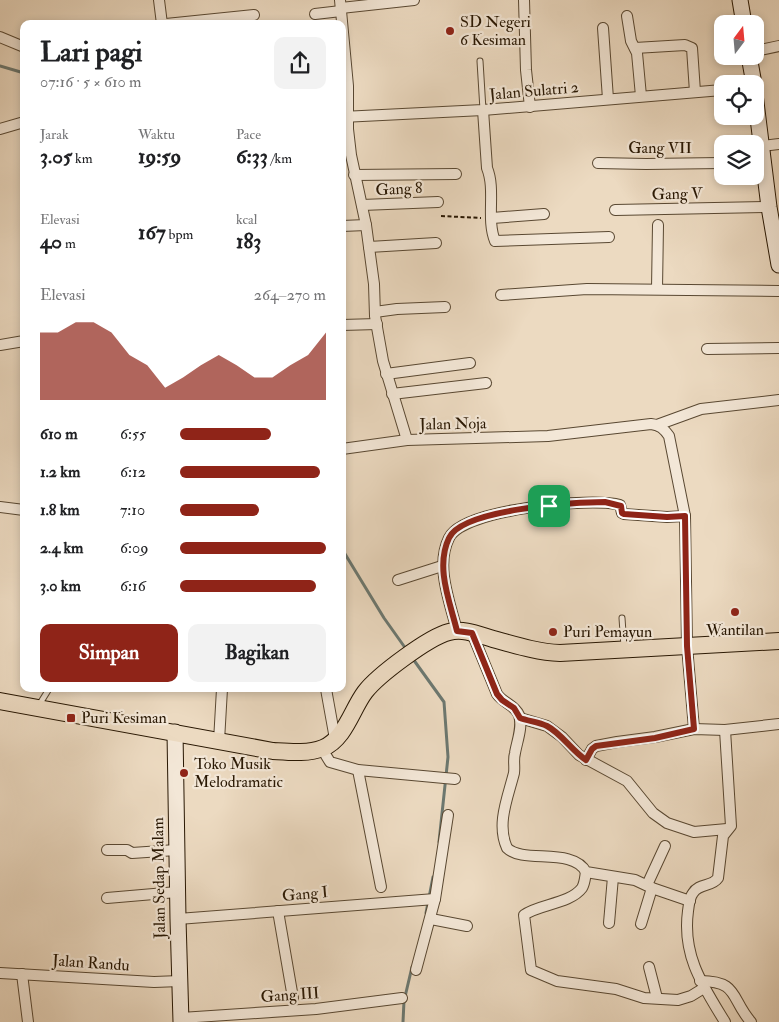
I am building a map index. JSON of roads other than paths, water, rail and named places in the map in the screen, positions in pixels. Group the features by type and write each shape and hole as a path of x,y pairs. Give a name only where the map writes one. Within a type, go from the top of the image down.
{"main road":[{"path":"0,701 273,751 301,752 329,744 346,724 355,706 372,684 434,638 465,632 552,652 779,641"}],"street":[{"path":"159,0 162,20"},
{"path":"315,14 341,6 414,0"},
{"path":"524,0 526,70 530,106"},
{"path":"740,0 742,15"},
{"name":"Jalan Noja","path":"341,6 342,20"},
{"path":"205,20 254,15"},
{"path":"627,16 631,41 637,53 641,96"},
{"path":"602,28 608,99"},
{"path":"0,37 20,45"},
{"path":"635,48 685,45 692,48 695,92"},
{"path":"764,49 779,46"},
{"name":"Jalan Sulatri 2","path":"346,117 483,110 714,91"},
{"path":"483,110 494,239 497,242 609,237"},
{"name":"Jalan Noja","path":"346,121 354,175 366,225 374,284 375,312 386,374 407,440 548,436 657,425 701,409 779,400"},
{"path":"0,129 20,123"},
{"path":"764,146 779,144"},
{"name":"Gang VII","path":"598,163 714,163"},
{"path":"354,175 456,174"},
{"path":"764,184 776,230 779,265"},
{"name":"Gang 8","path":"362,206 438,202"},
{"name":"Gang V","path":"615,210 769,207"},
{"path":"492,218 544,214"},
{"path":"346,226 366,225"},
{"path":"657,289 658,225"},
{"path":"369,247 436,243"},
{"path":"501,295 587,289 779,291"},
{"path":"375,312 404,308 445,307"},
{"path":"346,325 377,324"},
{"path":"0,345 20,342"},
{"path":"707,349 779,348"},
{"path":"386,374 470,363"},
{"path":"392,394 486,383"},
{"path":"674,418 669,436 685,516 687,646 694,729"},
{"path":"657,425 669,436"},
{"path":"346,448 407,440"},
{"path":"685,516 667,517 624,514 622,513 621,506 605,502 501,512 483,516 456,529 449,537 442,566 465,632 497,694 514,708 520,718 520,732 514,755 514,771 507,796 502,829 503,839 510,851 569,860 581,864 586,872 583,885 574,894 524,916 531,970 566,983 606,987 641,997 683,999 702,985 719,982 729,987 751,1022"},
{"path":"0,507 20,510"},
{"path":"398,580 442,566"},
{"path":"219,741 222,692"},
{"path":"326,692 330,762 358,770 450,779"},
{"path":"520,718 547,726 562,737 574,751 586,760 629,783 653,813 667,823 694,832 727,830"},
{"path":"586,760 592,749 596,746 655,738 694,729 725,730 779,727"},
{"path":"725,730 732,822 730,828 724,833 718,878 715,882 699,886 695,889 690,901 687,933 691,955 702,985 725,1022"},
{"name":"Jalan Sedap Malam","path":"175,732 181,1020"},
{"path":"358,770 381,887"},
{"path":"416,970 431,919 432,899 448,815"},
{"path":"640,924 650,886 666,846"},
{"path":"107,850 127,850 132,853 176,850"},
{"path":"586,872 635,880 690,901"},
{"path":"609,923 613,877"},
{"path":"108,898 177,892"},
{"name":"Gang I","path":"178,919 432,899"},
{"path":"278,911 293,998"},
{"path":"431,919 467,926"},
{"path":"649,967 657,998"},
{"name":"Jalan Randu","path":"0,973 154,982 180,981"},
{"path":"22,974 28,1022"},
{"name":"Gang III","path":"181,1020 316,1009 402,998"}],"lane":[{"path":"480,61 483,110"},
{"path":"622,618 624,650"},
{"path":"38,708 47,692"}],"waterway":[{"path":"0,66 20,72"},
{"path":"346,556 384,618 406,649"},
{"path":"413,659 444,702 448,757 439,842"},
{"path":"426,913 433,877"},
{"path":"403,1022 404,1001 412,967"}],"place":[{"name":"SD Negeri 6 Kesiman","path":"450,31"},
{"name":"Wantilan","path":"735,612"},
{"name":"Puri Pemayun","path":"553,632"},
{"name":"Puri Kesiman","path":"71,718"},
{"name":"Toko Musik Melodramatic","path":"184,773"}]}
